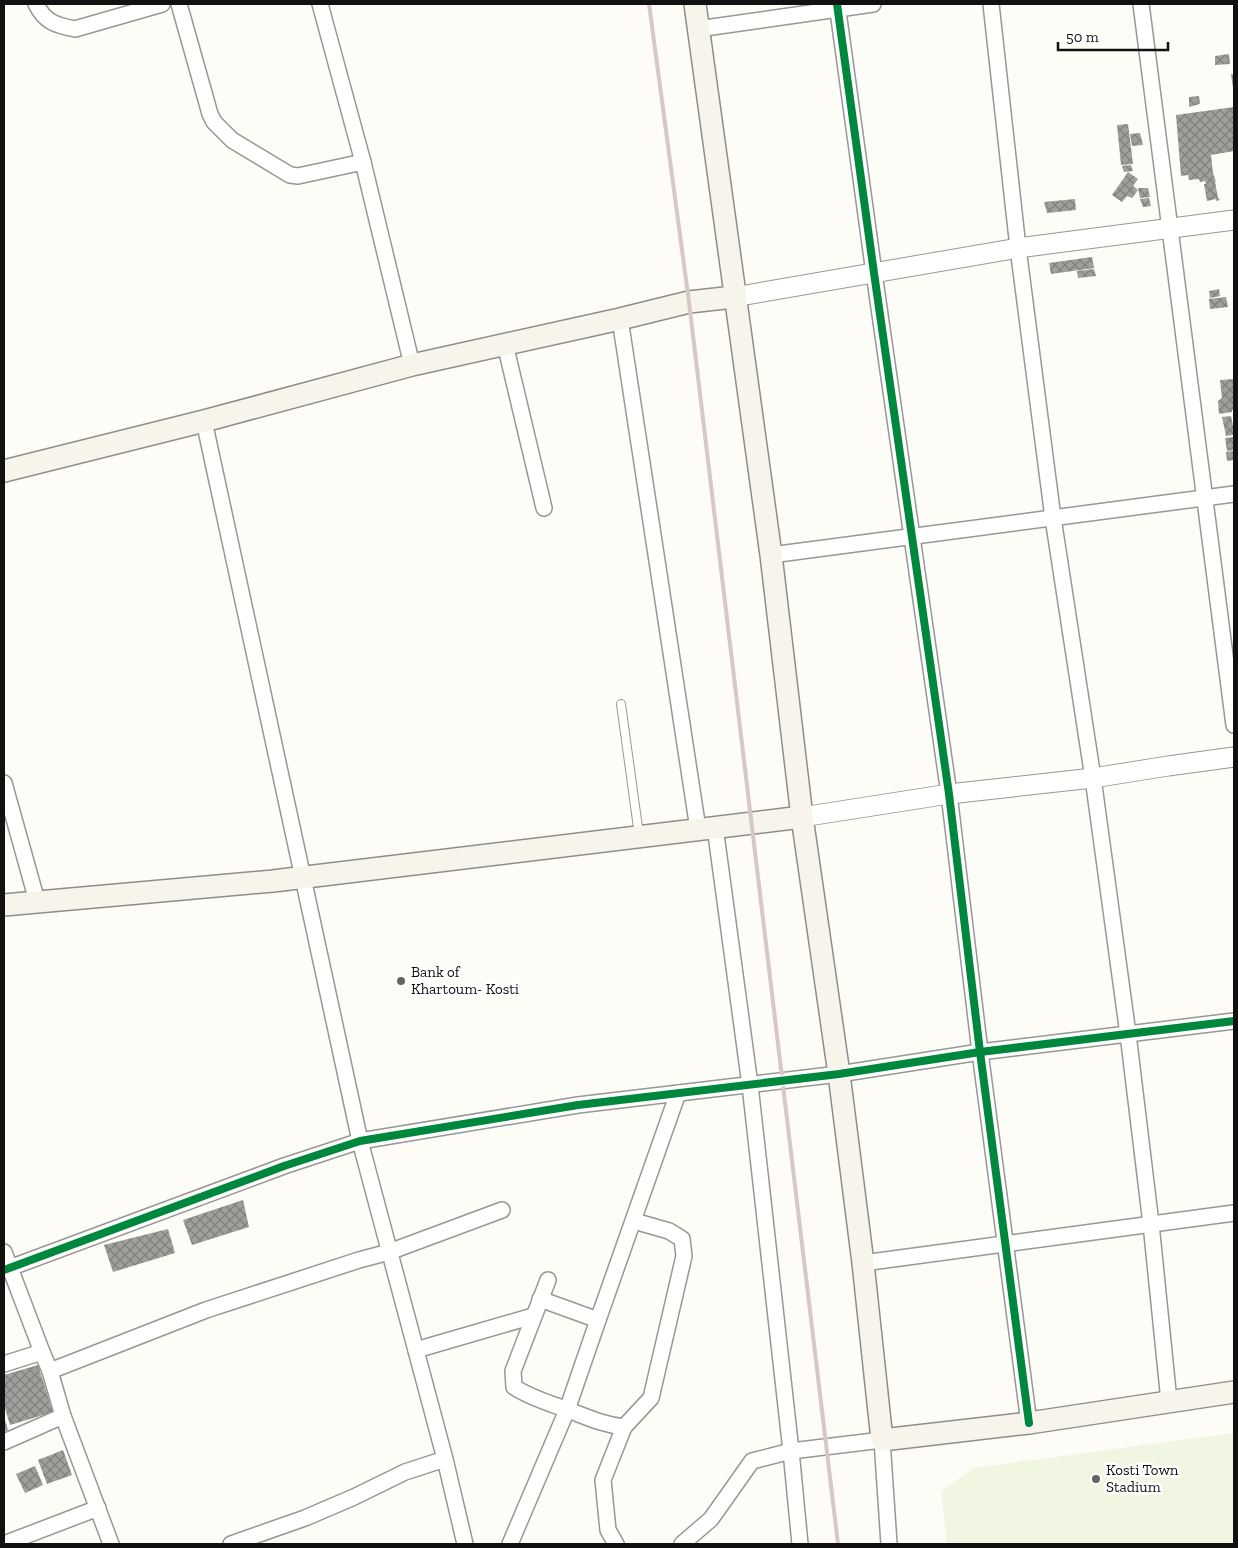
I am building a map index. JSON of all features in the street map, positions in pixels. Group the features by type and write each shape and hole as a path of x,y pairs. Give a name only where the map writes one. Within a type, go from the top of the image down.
{"main road":[{"path":"695,4 771,555 802,816 839,1074 863,1263 882,1440 1029,1423 1234,1392"},
{"path":"4,470 204,421 412,365 688,302 734,297"},
{"path":"4,905 155,893 304,878 802,816"}],"street":[{"path":"36,4 44,17 60,26 75,29 162,4"},
{"path":"179,4 210,114 222,131 232,140 290,175 298,176 363,162"},
{"path":"320,4 363,162 412,365"},
{"path":"698,29 838,6 873,4"},
{"path":"990,4 1018,248 1053,518 1093,778 1128,1034 1151,1224 1168,1401"},
{"path":"1141,4 1234,725"},
{"path":"838,6 874,273 950,794 980,1052 1029,1423"},
{"path":"734,297 1018,248 1234,220"},
{"path":"620,319 750,1085 800,1544"},
{"path":"505,344 544,508"},
{"path":"204,421 360,1141 445,1460 465,1544"},
{"path":"771,555 1234,494"},
{"path":"802,816 950,794 1093,778 1234,757"},
{"path":"4,783 37,901"},
{"path":"7,1269 284,1166 360,1141 578,1105 839,1074 980,1052 1234,1021"},
{"path":"510,1544 568,1410 678,1093"},
{"path":"50,1371 206,1310 358,1260 389,1252 502,1210"},
{"path":"863,1263 1234,1213"},
{"path":"616,1544 608,1530 603,1480 624,1427 651,1398 684,1256 682,1239 669,1231 634,1220"},
{"path":"4,1252 7,1269 50,1371 63,1416 111,1544"},
{"path":"548,1280 513,1371 514,1387 526,1395 599,1423 624,1427"},
{"path":"540,1299 598,1320"},
{"path":"416,1350 533,1316"},
{"path":"4,1364 42,1352"},
{"path":"4,1442 63,1416"},
{"path":"682,1544 711,1519 752,1461 791,1451 882,1440 890,1544"},
{"path":"231,1544 305,1518 406,1472 445,1460"},
{"path":"4,1544 98,1508"}],"lane":[{"path":"621,704 640,836"}],"green space":[{"name":"Kosti Town Stadium","path":"1234,1433 1234,1544 947,1544 941,1491 974,1468"}],"building":[{"path":"1229,54 1230,64 1215,65 1215,56"},
{"path":"1231,74 1234,74 1234,88 1233,88"},
{"path":"1199,96 1200,104 1189,107 1189,97"},
{"path":"1234,107 1234,151 1211,155 1218,198 1220,200 1207,201 1205,181 1200,182 1199,179 1189,180 1188,175 1181,176 1176,115"},
{"path":"1128,124 1133,164 1121,165 1117,125"},
{"path":"1140,133 1143,145 1132,146 1130,134"},
{"path":"1131,165 1133,171 1124,172 1122,166"},
{"path":"1128,172 1138,179 1133,186 1138,190 1132,198 1127,196 1122,202 1112,195"},
{"path":"1138,188 1148,188 1150,197 1140,198"},
{"path":"1149,198 1151,206 1143,207 1140,199"},
{"path":"1075,199 1076,210 1047,213 1044,202"},
{"path":"1092,257 1094,268 1051,274 1049,263"},
{"path":"1094,269 1096,276 1078,278 1077,271"},
{"path":"1219,289 1220,296 1210,298 1209,291"},
{"path":"1226,297 1228,307 1210,309 1209,299"},
{"path":"1234,379 1234,410 1219,414 1218,401 1222,398 1220,380"},
{"path":"1231,416 1234,435 1226,436 1222,417"},
{"path":"1234,437 1234,450 1227,451 1225,438"},
{"path":"1234,451 1234,460 1227,461 1226,452"},
{"path":"243,1200 249,1227 192,1245 183,1220"},
{"path":"168,1229 175,1253 113,1272 104,1245"},
{"path":"38,1365 53,1412 10,1425 4,1405 4,1375"},
{"path":"4,1417 8,1430 4,1432"},
{"path":"63,1450 72,1475 47,1484 38,1460"},
{"path":"35,1466 43,1485 25,1493 16,1474"}],"railway":[{"path":"649,4 689,302 838,1544"}],"cycle path":[{"path":"837,4 949,794 980,1052 1029,1423"},
{"path":"4,1270 284,1166 360,1141 578,1105 839,1074 980,1052 1234,1021"}],"place":[{"name":"Bank of Khartoum- Kosti","path":"401,981"},
{"name":"Kosti Town Stadium","path":"1096,1479"}]}
